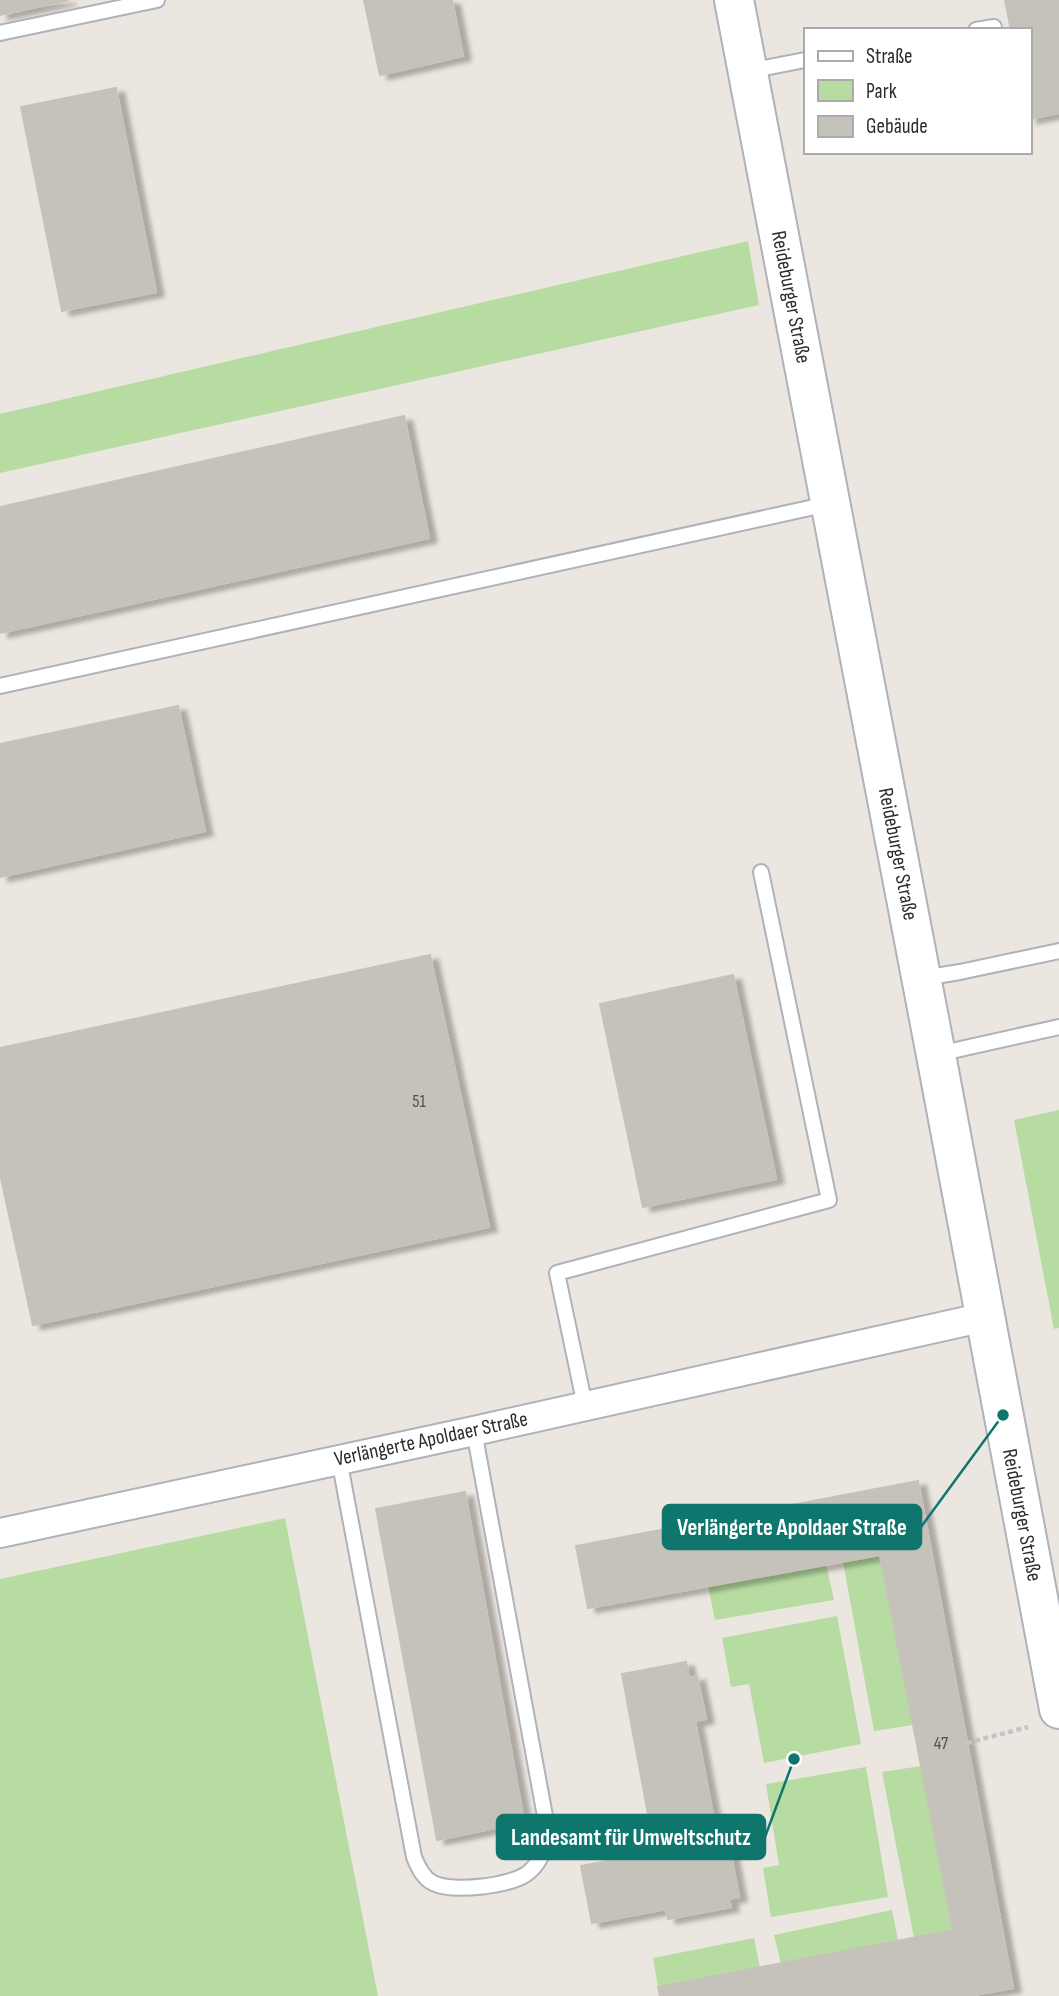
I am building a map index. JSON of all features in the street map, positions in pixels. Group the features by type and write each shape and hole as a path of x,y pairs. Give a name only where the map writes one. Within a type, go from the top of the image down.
{"street":[{"name":"Reideburger Straße","path":"734,0 985,1317 1049,1716"},
{"name":"Verlängerte Apoldaer Straße","path":"0,1533 985,1317"}],"lane":[{"path":"0,33 157,0"},
{"path":"988,28 994,27"},
{"path":"748,72 804,60"},
{"path":"0,686 829,504"},
{"path":"585,1406 557,1273 829,1200 761,872"},
{"path":"921,978 1059,951"},
{"path":"936,1055 1059,1027"},
{"path":"339,1459 414,1857 419,1870 431,1882 463,1889 516,1880 528,1873 538,1862 545,1846 547,1827 474,1431"}],"path":[{"path":"967,1743 1049,1716"}],"green space":[{"path":"748,241 759,305 0,473 0,414"},
{"path":"1059,1110 1059,1328 1054,1329 1014,1120"},
{"path":"285,1518 378,1996 0,1996 0,1579"},
{"path":"880,1555 913,1725 874,1731 843,1562"},
{"path":"826,1564 834,1600 715,1620 708,1586"},
{"path":"837,1616 861,1744 764,1763 749,1684 731,1687 722,1638"},
{"path":"921,1766 953,1930 914,1938 882,1772"},
{"path":"866,1767 888,1897 771,1917 763,1868 779,1865 766,1784"},
{"path":"892,1910 898,1940 781,1964 774,1935"},
{"path":"754,1938 760,1968 658,1987 653,1958"}],"building":[{"path":"0,0 69,0 0,15"},
{"path":"364,0 452,0 463,56 380,75"},
{"path":"1005,0 1059,0 1059,113 1031,119 1031,28 1011,28"},
{"path":"116,88 156,292 62,311 21,107"},
{"path":"404,416 429,538 0,633 0,507"},
{"path":"178,706 205,831 0,877 0,744"},
{"path":"430,955 489,1227 33,1325 0,1174 0,1048"},
{"path":"733,975 776,1179 643,1207 600,1004"},
{"path":"918,1481 1013,1988 969,1996 660,1996 658,1987 953,1930 880,1555 588,1608 576,1546"},
{"path":"465,1492 524,1822 437,1840 376,1509"},
{"path":"686,1662 689,1678 697,1676 706,1719 695,1721 718,1841 728,1839 739,1897 729,1899 731,1907 668,1919 666,1909 592,1923 581,1866 655,1852 622,1674"}],"place":[{"name":"Verlängerte Apoldaer Straße","path":"1003,1415"},
{"name":"Landesamt für Umweltschutz","path":"794,1759"}]}
